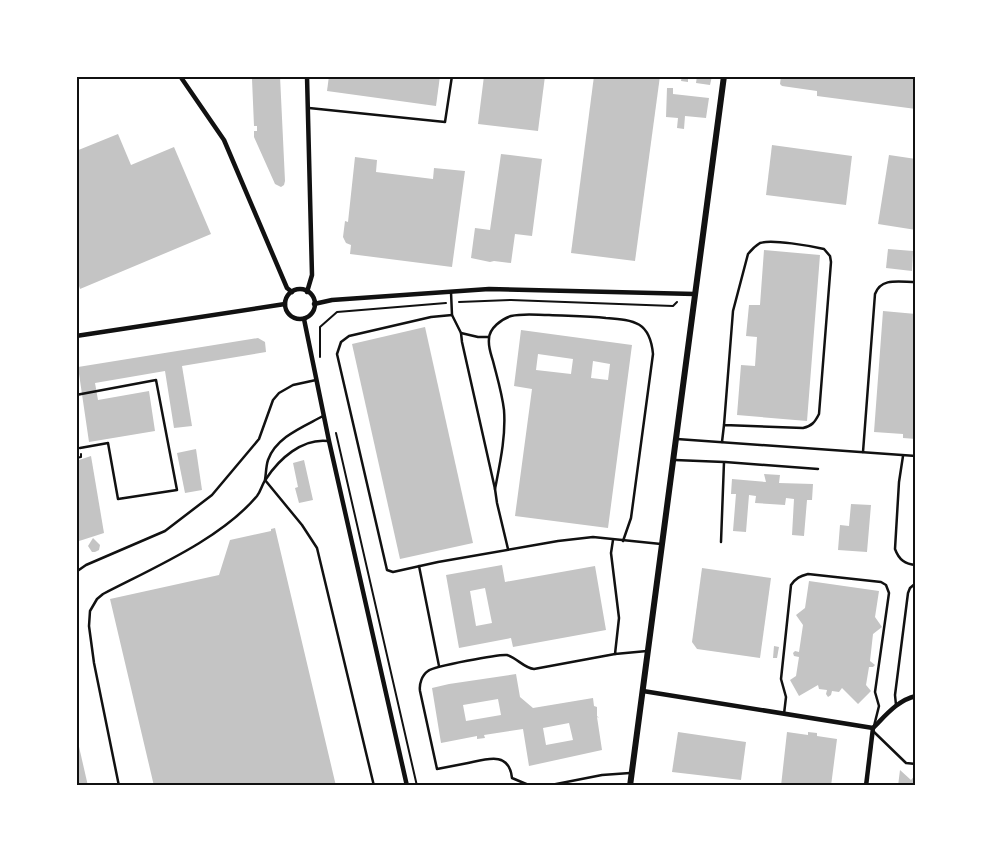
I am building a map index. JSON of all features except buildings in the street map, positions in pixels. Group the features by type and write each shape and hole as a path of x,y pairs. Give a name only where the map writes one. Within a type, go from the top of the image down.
{"main road":[{"path":"630,786 724,76"}],"street":[{"path":"180,76 224,140 287,288 292,292"},
{"path":"307,76 312,275 307,292"},
{"path":"314,304 332,300 502,288 695,294"},
{"path":"299,290 307,292 311,295 314,304 312,313 304,318 291,316 285,304 288,295 299,290"},
{"path":"76,336 285,304"},
{"path":"304,318 329,441 407,786"},
{"path":"643,691 873,729"},
{"path":"866,786 873,729 896,705 916,696"}],"lane":[{"path":"308,108 445,122 452,76"},
{"path":"722,442 733,311 748,254 754,247 762,243 772,242 824,249 830,256 831,262 819,414 816,422 803,428 724,425"},
{"path":"863,452 875,294 877,288 884,282 916,282"},
{"path":"451,291 452,315 461,333 508,549"},
{"path":"452,315 431,317 349,336 341,342 337,354 387,570 393,572 558,541 593,538 662,544"},
{"path":"495,489 505,427 500,389 488,337 495,326 503,319 523,315 592,316 638,322 651,340 653,354 631,518 623,541"},
{"path":"461,333 488,337"},
{"path":"76,395 156,380 177,490 118,499 108,444 80,448"},
{"path":"76,572 86,565 164,531 212,495 259,438 273,400 279,393 293,385 317,380"},
{"path":"119,786 94,662 90,611 97,599 103,594 210,536 233,520 259,495 265,480 268,460 273,450 282,440 324,415"},
{"path":"675,439 916,456"},
{"path":"265,480 286,456 292,452 308,443 320,440 329,441"},
{"path":"903,456 899,482 895,550 903,561 916,565"},
{"path":"673,460 818,469"},
{"path":"721,542 724,462"},
{"path":"265,480 302,525 317,548 374,786"},
{"path":"613,540 611,553 619,618 615,654"},
{"path":"419,566 439,666"},
{"path":"784,714 786,697 782,679 791,586 794,580 799,576 808,574 881,582 886,585 889,592 876,692 879,706 873,729 906,763 916,764"},
{"path":"896,705 895,695 908,593 910,588 916,583"},
{"path":"531,786 512,778 512,772 507,764 502,760 493,758 437,769 420,687 423,676 427,671 439,666 504,655 513,658 528,668 534,669 615,654 648,651"},
{"path":"546,786 631,773"}],"path":[{"path":"320,357 320,327 332,315 343,311 452,302 511,300 673,306 679,300"},
{"path":"335,429 417,786"}]}
